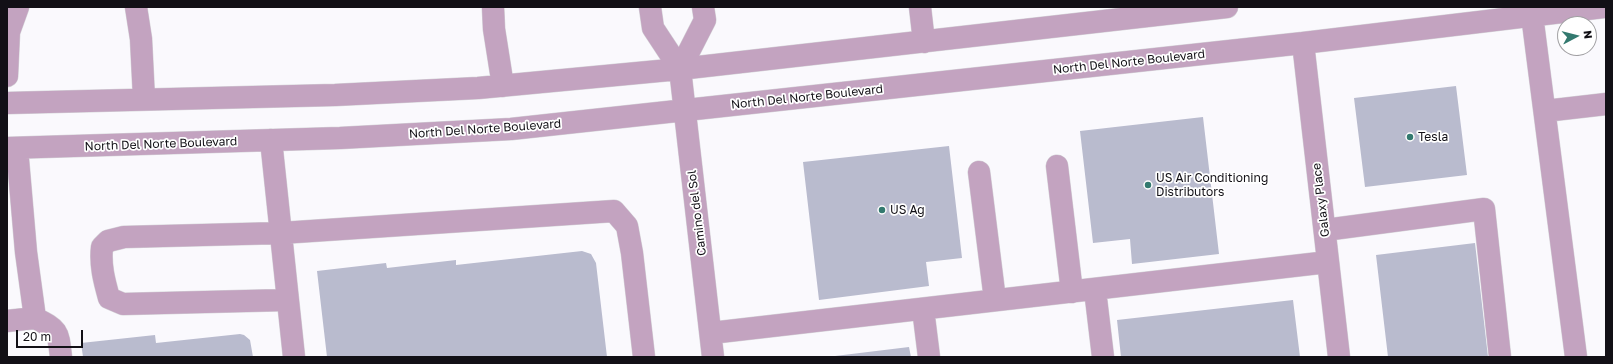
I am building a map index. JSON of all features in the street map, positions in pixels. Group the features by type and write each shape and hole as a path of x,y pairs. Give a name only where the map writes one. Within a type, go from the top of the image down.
{"street":[{"path":"7,76 9,32 18,7"},
{"path":"136,7 142,39 144,99"},
{"path":"493,7 494,30 503,86"},
{"name":"Camino del Sol","path":"650,7 653,28 680,69 713,357"},
{"path":"680,69 705,20 703,7"},
{"path":"920,7 924,42"},
{"path":"7,103 335,95 503,86 680,69 1227,7"},
{"name":"North Del Norte Boulevard","path":"12,148 271,140 452,133 511,129 1303,43 1604,7"},
{"path":"1532,15 1576,357"},
{"name":"Galaxy Place","path":"1303,43 1339,357"},
{"path":"1545,111 1606,104"},
{"path":"271,140 294,357"},
{"path":"12,148 15,223 35,318"},
{"path":"1057,166 1072,292"},
{"path":"979,172 995,300"},
{"path":"1325,230 1484,209 1500,357"},
{"path":"287,300 123,304 110,298 103,276 101,259 102,246 108,241 124,237 281,233 614,212 627,226 632,254 644,357"},
{"path":"711,332 1095,290 1328,262"},
{"path":"1095,290 1103,357"},
{"path":"923,309 929,357"},
{"path":"7,321 35,318 52,327 58,337 61,357"}],"building":[{"name":"Tesla","path":"1456,86 1467,175 1365,187 1354,98"},
{"name":"US Air Conditioning Distributors","path":"1203,117 1219,254 1132,264 1130,239 1093,243 1080,131"},
{"name":"US Ag","path":"949,146 962,258 926,262 929,286 819,300 803,162"},
{"path":"1475,243 1488,357 1388,357 1376,255"},
{"path":"582,251 591,254 596,263 607,357 327,357 317,271 386,263 387,268 456,260 456,265"},
{"path":"1293,300 1300,357 1121,357 1117,320"},
{"path":"240,334 244,335 250,340 253,357 83,357 81,343 155,335 156,343"},
{"path":"909,347 911,357 835,357 835,356"}],"place":[{"name":"Tesla","path":"1410,137"},
{"name":"US Air Conditioning Distributors","path":"1148,185"},
{"name":"US Ag","path":"882,210"}]}
